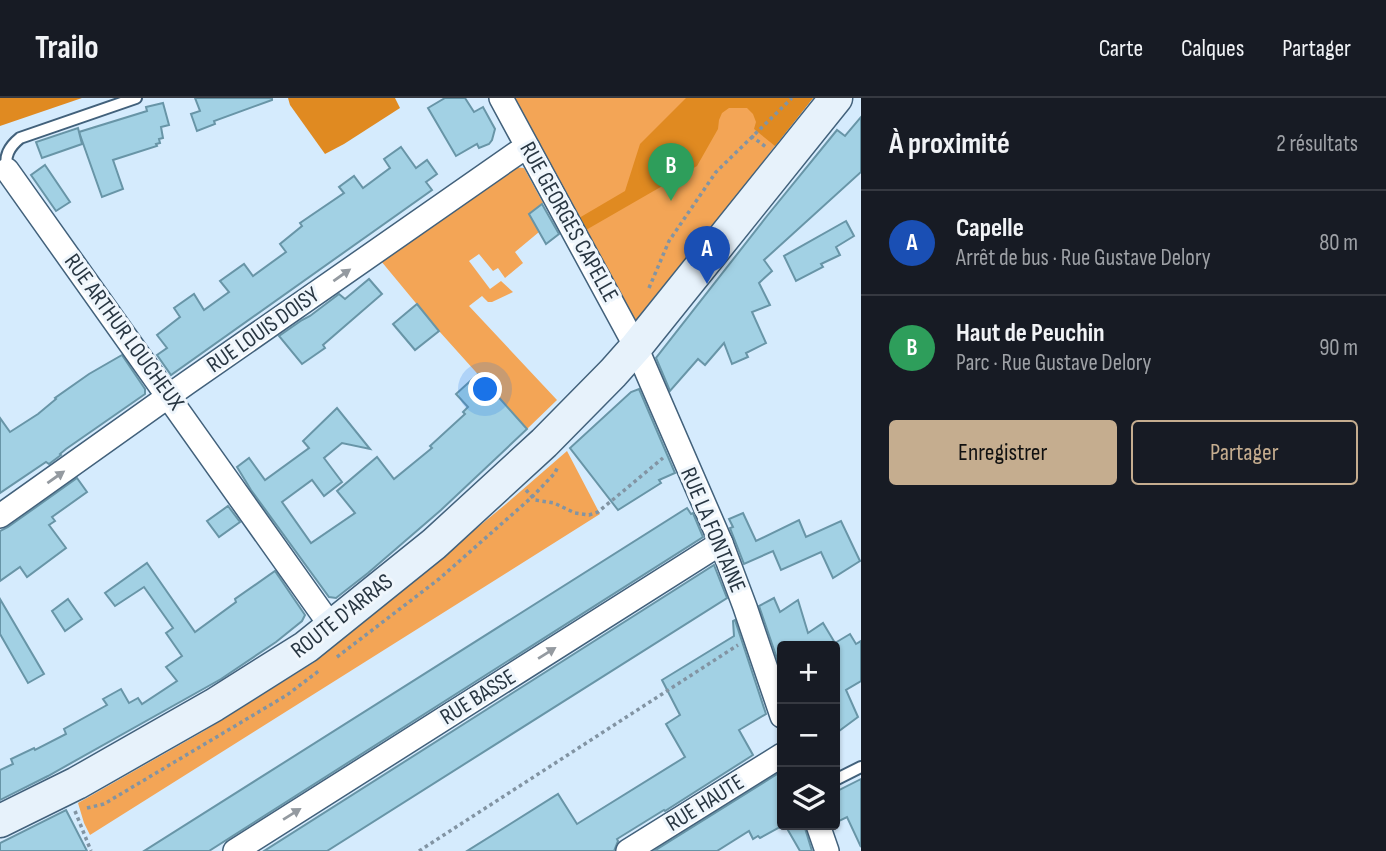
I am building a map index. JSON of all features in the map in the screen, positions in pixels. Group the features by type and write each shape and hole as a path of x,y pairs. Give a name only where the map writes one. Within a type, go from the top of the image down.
{"main road":[{"name":"ROUTE D'ARRAS","path":"0,821 77,783 214,705 306,647 434,544 544,443 613,373 836,98"}],"street":[{"name":"RUE GEORGES CAPELLE","path":"501,98 636,347"},
{"name":"RUE LOUIS DOISY","path":"0,516 528,148"},
{"name":"RUE ARTHUR LOUCHEUX","path":"7,170 331,626"},
{"name":"RUE LA FONTAINE","path":"636,347 721,543 778,704"},
{"name":"RUE BASSE","path":"235,851 721,543"},
{"name":"RUE HAUTE","path":"628,851 777,758"},
{"path":"820,830 827,851"}],"lane":[{"name":"RUE ARTHUR LOUCHEUX","path":"7,170 7,154 11,145 20,138 136,98"},
{"path":"840,778 861,767"}],"path":[{"path":"647,292 669,241 716,172 792,98"},
{"path":"510,474 535,500 554,503 575,513 589,515 598,512 678,446"},
{"path":"419,851 754,634"},
{"path":"77,783 83,796 72,803 91,851"}],"shaded area":[{"path":"0,98 82,98 0,126"},
{"path":"288,98 395,98 400,108 325,154 290,105"},
{"path":"515,98 813,98 647,317 635,320"},
{"path":"686,98 813,98 775,146 754,129 756,122 747,108 729,108 722,113 718,129 697,166 586,230 579,218 625,191 640,144"},
{"path":"513,167 524,168 543,203 529,214 539,232 515,252 523,263 505,278 498,268 493,271 479,254 469,261 490,289 501,281 513,292 492,302 482,296 469,306 557,400 527,429 439,331 381,261"},
{"path":"567,451 600,514 90,835 78,803 204,731 313,663"}],"building":[{"path":"195,98 272,100 214,121 215,124 197,131 191,114 200,111"},
{"path":"445,98 465,98 474,112 483,107 495,129 489,144 479,148 477,144 456,156 428,108"},
{"path":"163,103 169,125 161,127 163,138 159,139 160,143 113,160 123,189 102,197 79,132 147,111 146,107"},
{"path":"861,117 861,172 764,260 772,271 759,283 770,305 752,312 766,343 746,353 748,357 732,364 724,343 705,365 698,359 670,391 656,358 837,130 845,136"},
{"path":"78,128 82,144 42,158 36,142"},
{"path":"401,147 416,168 427,160 437,174 426,182 432,190 171,375 157,355 167,348 157,335 180,317 174,308 194,294 204,310 229,292 220,281 244,264 253,276 286,252 280,244 302,226 300,223 344,193 339,187 354,176 363,188 390,168 384,159"},
{"path":"45,165 70,202 56,211 31,175"},
{"path":"542,204 559,234 546,244 529,214"},
{"path":"846,221 854,236 836,247 840,255 796,281 784,256"},
{"path":"369,279 382,294 323,345 325,348 302,364 279,336 339,294 345,299"},
{"path":"417,304 439,331 415,350 393,324"},
{"path":"122,355 145,389 145,394 66,449 49,464 46,462 0,493 0,418 10,432 89,374"},
{"path":"478,374 527,429 441,510 368,573 336,598 329,597 237,467 249,458 265,480 309,448 303,441 337,408 370,449 342,443 324,458 342,482 324,496 312,480 282,502 311,543 355,513 337,491 377,457 394,479 432,448 430,446 465,414 463,412 468,407 456,394"},
{"path":"639,389 675,473 659,480 661,483 618,510 570,448 631,392"},
{"path":"77,478 87,492 52,517 55,521 49,525 66,548 27,577 20,567 0,581 0,531"},
{"path":"228,506 240,522 219,537 207,521"},
{"path":"687,508 693,513 703,537 209,851 144,851"},
{"path":"743,513 756,541 799,520 806,537 841,521 860,561 833,578 821,552 781,570 773,551 744,564 729,519"},
{"path":"147,563 195,632 275,571 305,615 302,621 276,642 221,679 0,800 0,770 13,764 11,759 66,734 64,729 107,705 103,699 121,689 129,703 138,698 142,704 177,681 166,667 182,656 166,633 173,628 144,587 115,606 105,593"},
{"path":"714,565 727,598 327,851 264,851"},
{"path":"774,598 780,612 798,600 808,633 823,623 834,641 777,641 777,658 759,606"},
{"path":"0,599 44,674 28,683 0,634"},
{"path":"68,599 82,619 65,631 52,611"},
{"path":"735,620 766,714 739,730 753,755 617,839 614,851 467,851 558,794 577,824 685,757 666,724 680,715 662,680 734,636"},
{"path":"850,634 856,644 861,641 861,681 846,690 858,717 840,730 838,641"},
{"path":"777,774 777,829 753,839 749,831 717,851 654,851"},
{"path":"861,779 861,847 847,817 840,820 840,790"},
{"path":"66,810 87,851 0,851 0,843"},
{"path":"788,830 806,830 812,851 800,851"}],"place":[{"name":"Haut de Peuchin","path":"671,201"},
{"name":"Capelle","path":"707,284"}]}
